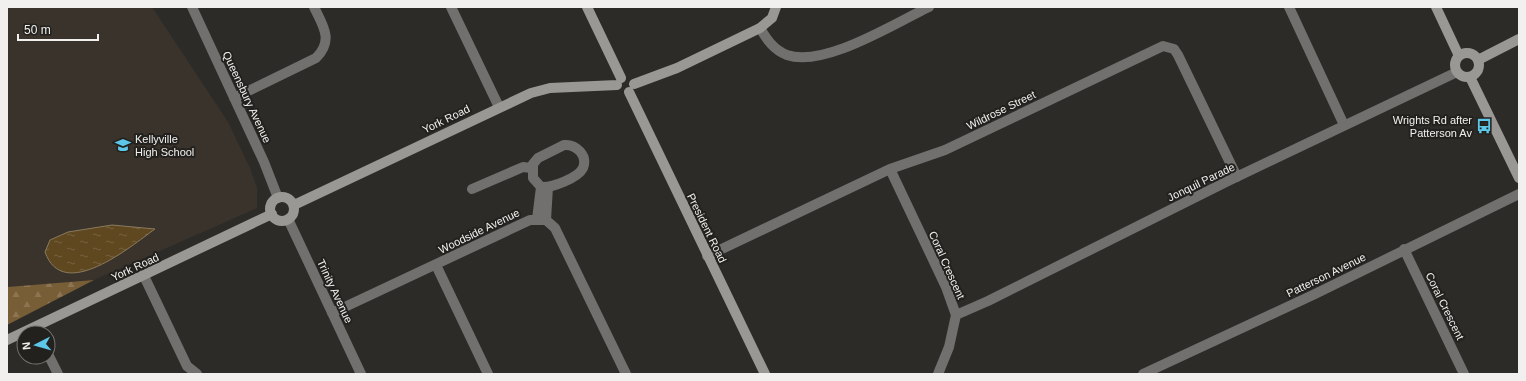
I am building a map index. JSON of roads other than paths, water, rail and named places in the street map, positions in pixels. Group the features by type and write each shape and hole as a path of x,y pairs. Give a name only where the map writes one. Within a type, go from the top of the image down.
{"street":[{"name":"Queensbury Avenue","path":"192,7 278,198"},
{"path":"234,98 316,58 330,47 314,7"},
{"path":"451,7 499,107"},
{"path":"586,7 622,92 677,68 760,28 772,18 776,7"},
{"path":"760,28 770,45 787,55 807,58 824,55 850,46 929,7"},
{"path":"1289,7 1344,125"},
{"path":"1436,7 1459,56 1456,63 1457,72 1462,76 1470,77 1478,70 1478,60"},
{"path":"1478,60 1519,39"},
{"name":"Wildrose Street","path":"707,256 890,169 945,150 1163,46 1169,46 1174,49 1178,55 1237,177"},
{"path":"1459,56 1469,54 1478,60"},
{"name":"Jonquil Parade","path":"956,315 988,301 1344,125 1457,72"},
{"path":"619,82 628,77 632,79 631,88"},
{"path":"1470,77 1519,178"},
{"name":"York Road","path":"294,205 531,93 550,88 619,82"},
{"name":"President Road","path":"631,88 707,256 765,374"},
{"path":"564,145 574,146 579,149 584,162 583,168 576,175 544,187 533,178 531,168 538,158 564,145"},
{"path":"472,189 523,167 531,168"},
{"name":"Coral Crescent","path":"890,169 946,287 956,315 949,347 938,374"},
{"path":"544,187 542,220 555,228 626,374"},
{"name":"Patterson Avenue","path":"1142,374 1315,294 1404,249 1519,194"},
{"path":"286,197 294,205 294,212 288,219 277,219 272,214 271,206 278,198 286,197"},
{"name":"York Road","path":"46,325 272,214"},
{"name":"Trinity Avenue","path":"288,219 361,374"},
{"name":"Woodside Avenue","path":"332,313 530,220 542,220"},
{"name":"Coral Crescent","path":"1404,249 1464,374"},
{"path":"436,265 488,374"},
{"path":"144,276 188,366 197,374"},
{"path":"54,365 58,374"}],"water":[{"path":"112,225 155,229 114,258 81,272 66,272 54,266 45,252 50,240 68,232"}],"place":[{"name":"Wrights Rd after Patterson Av","path":"1484,126"},
{"name":"Kellyville High School","path":"123,145"}]}
